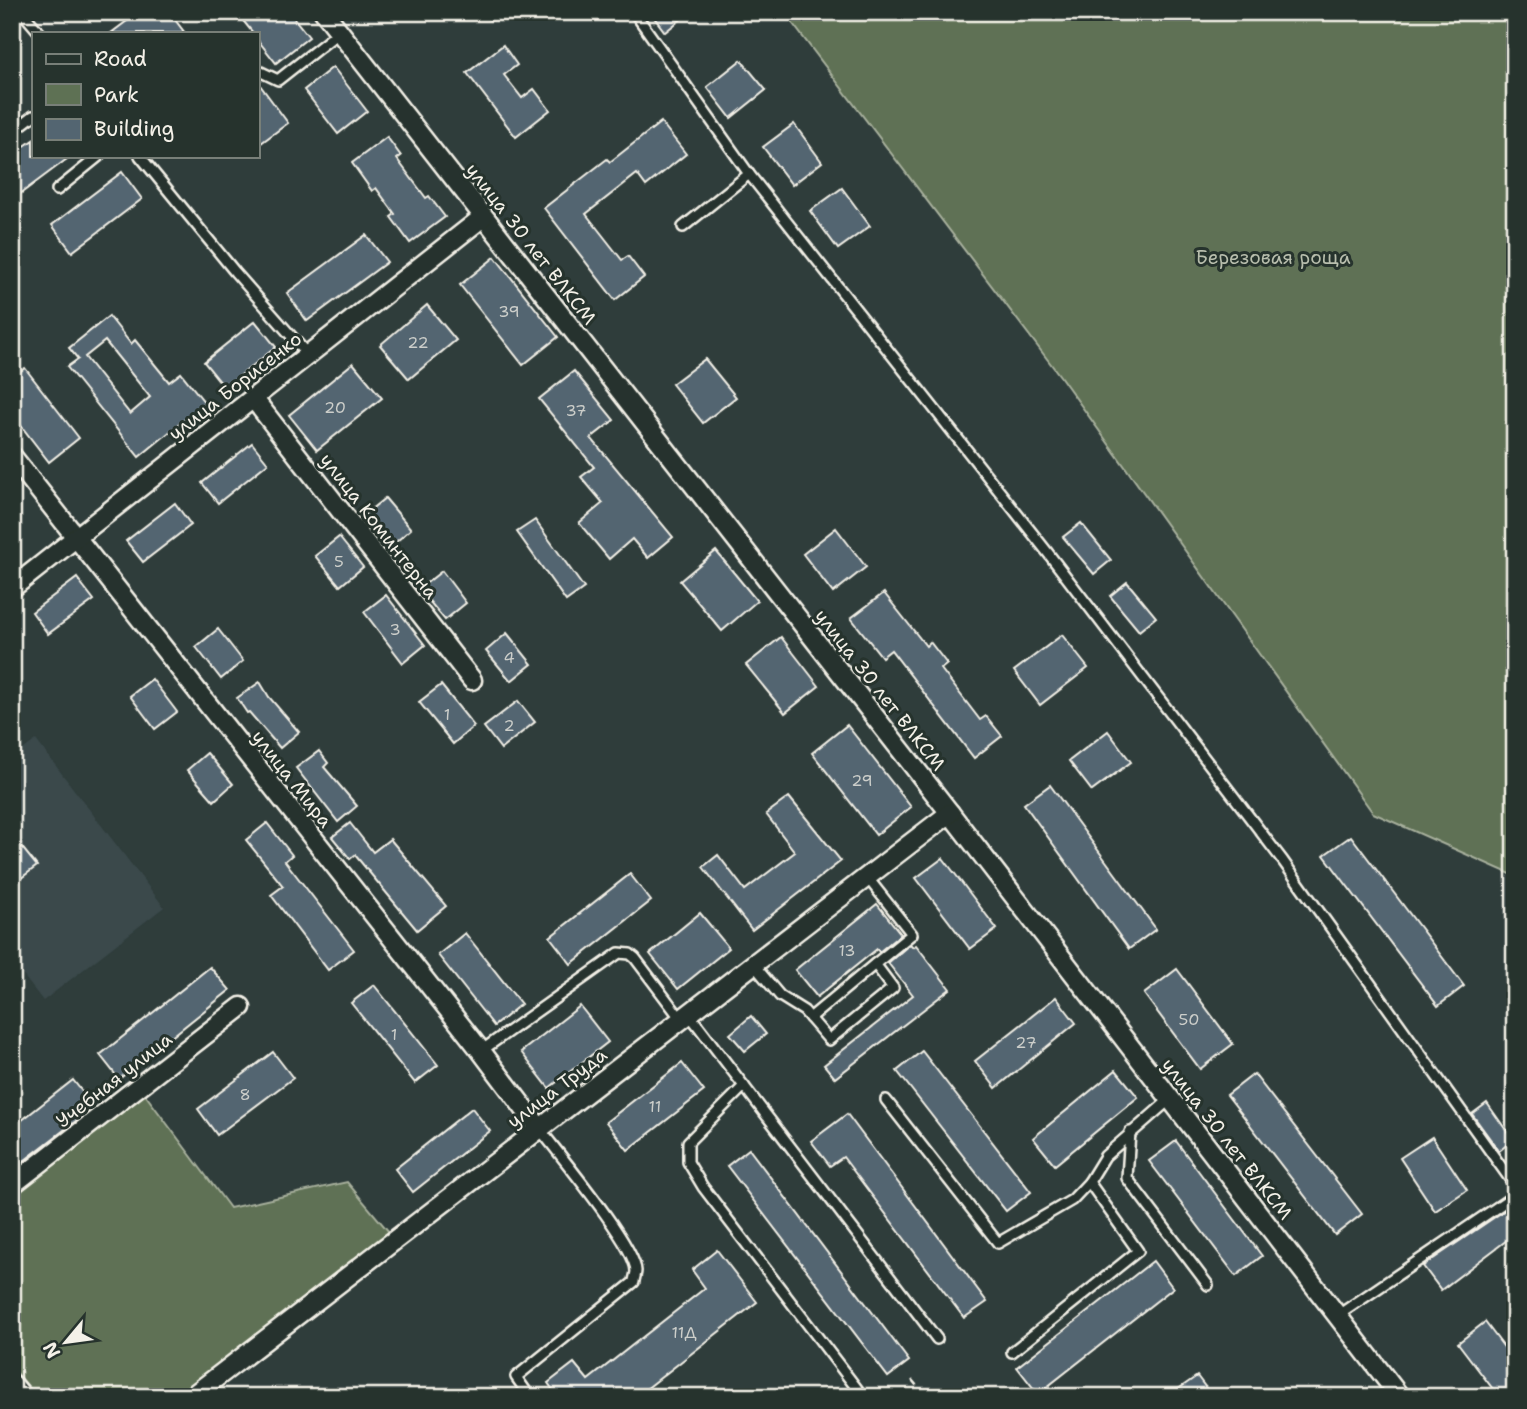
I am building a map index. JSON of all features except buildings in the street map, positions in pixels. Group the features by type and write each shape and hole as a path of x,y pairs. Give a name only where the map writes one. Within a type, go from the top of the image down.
{"street":[{"name":"улица 30 лет ВЛКСМ","path":"324,12 950,813 1400,1397"},
{"name":"улица Борисенко","path":"12,588 483,217"},
{"name":"улица Коминтерна","path":"253,398 472,680"},
{"name":"улица Мира","path":"12,456 539,1128"},
{"name":"улица Труда","path":"191,1397 950,813"},
{"name":"Учебная улица","path":"12,1185 241,1007"},
{"path":"12,1384 23,1397"}],"lane":[{"path":"22,12 39,32"},
{"path":"634,12 749,174 1048,553 1283,861 1515,1186"},
{"path":"259,71 278,80 339,32"},
{"path":"12,132 32,117"},
{"path":"57,190 97,158"},
{"path":"142,158 235,272 308,355"},
{"path":"683,227 749,174"},
{"path":"810,1018 912,934 867,877"},
{"path":"481,1051 619,953 630,954 744,1086 937,1339"},
{"path":"753,964 780,996 804,1011 829,1040 893,988 875,964"},
{"path":"744,1086 688,1142 688,1162 703,1187 858,1390"},
{"path":"886,1100 998,1243 1072,1200 1089,1182 1105,1156 1169,1100"},
{"path":"530,1397 516,1377 634,1282 636,1270 606,1215 539,1128"},
{"path":"1130,1132 1127,1178 1208,1285"},
{"path":"1012,1352 1138,1251 1089,1182"},
{"path":"1337,1316 1515,1195"}],"path":[{"path":"912,1380 926,1397"}],"shaded area":[{"path":"36,740 164,907 43,1001 12,961 12,758"}],"green space":[{"name":"Березовая роща","path":"784,12 1515,12 1515,876 1373,813 1060,376"},
{"path":"144,1093 230,1208 347,1182 390,1233 178,1397 37,1397 12,1367 12,1196"}]}
